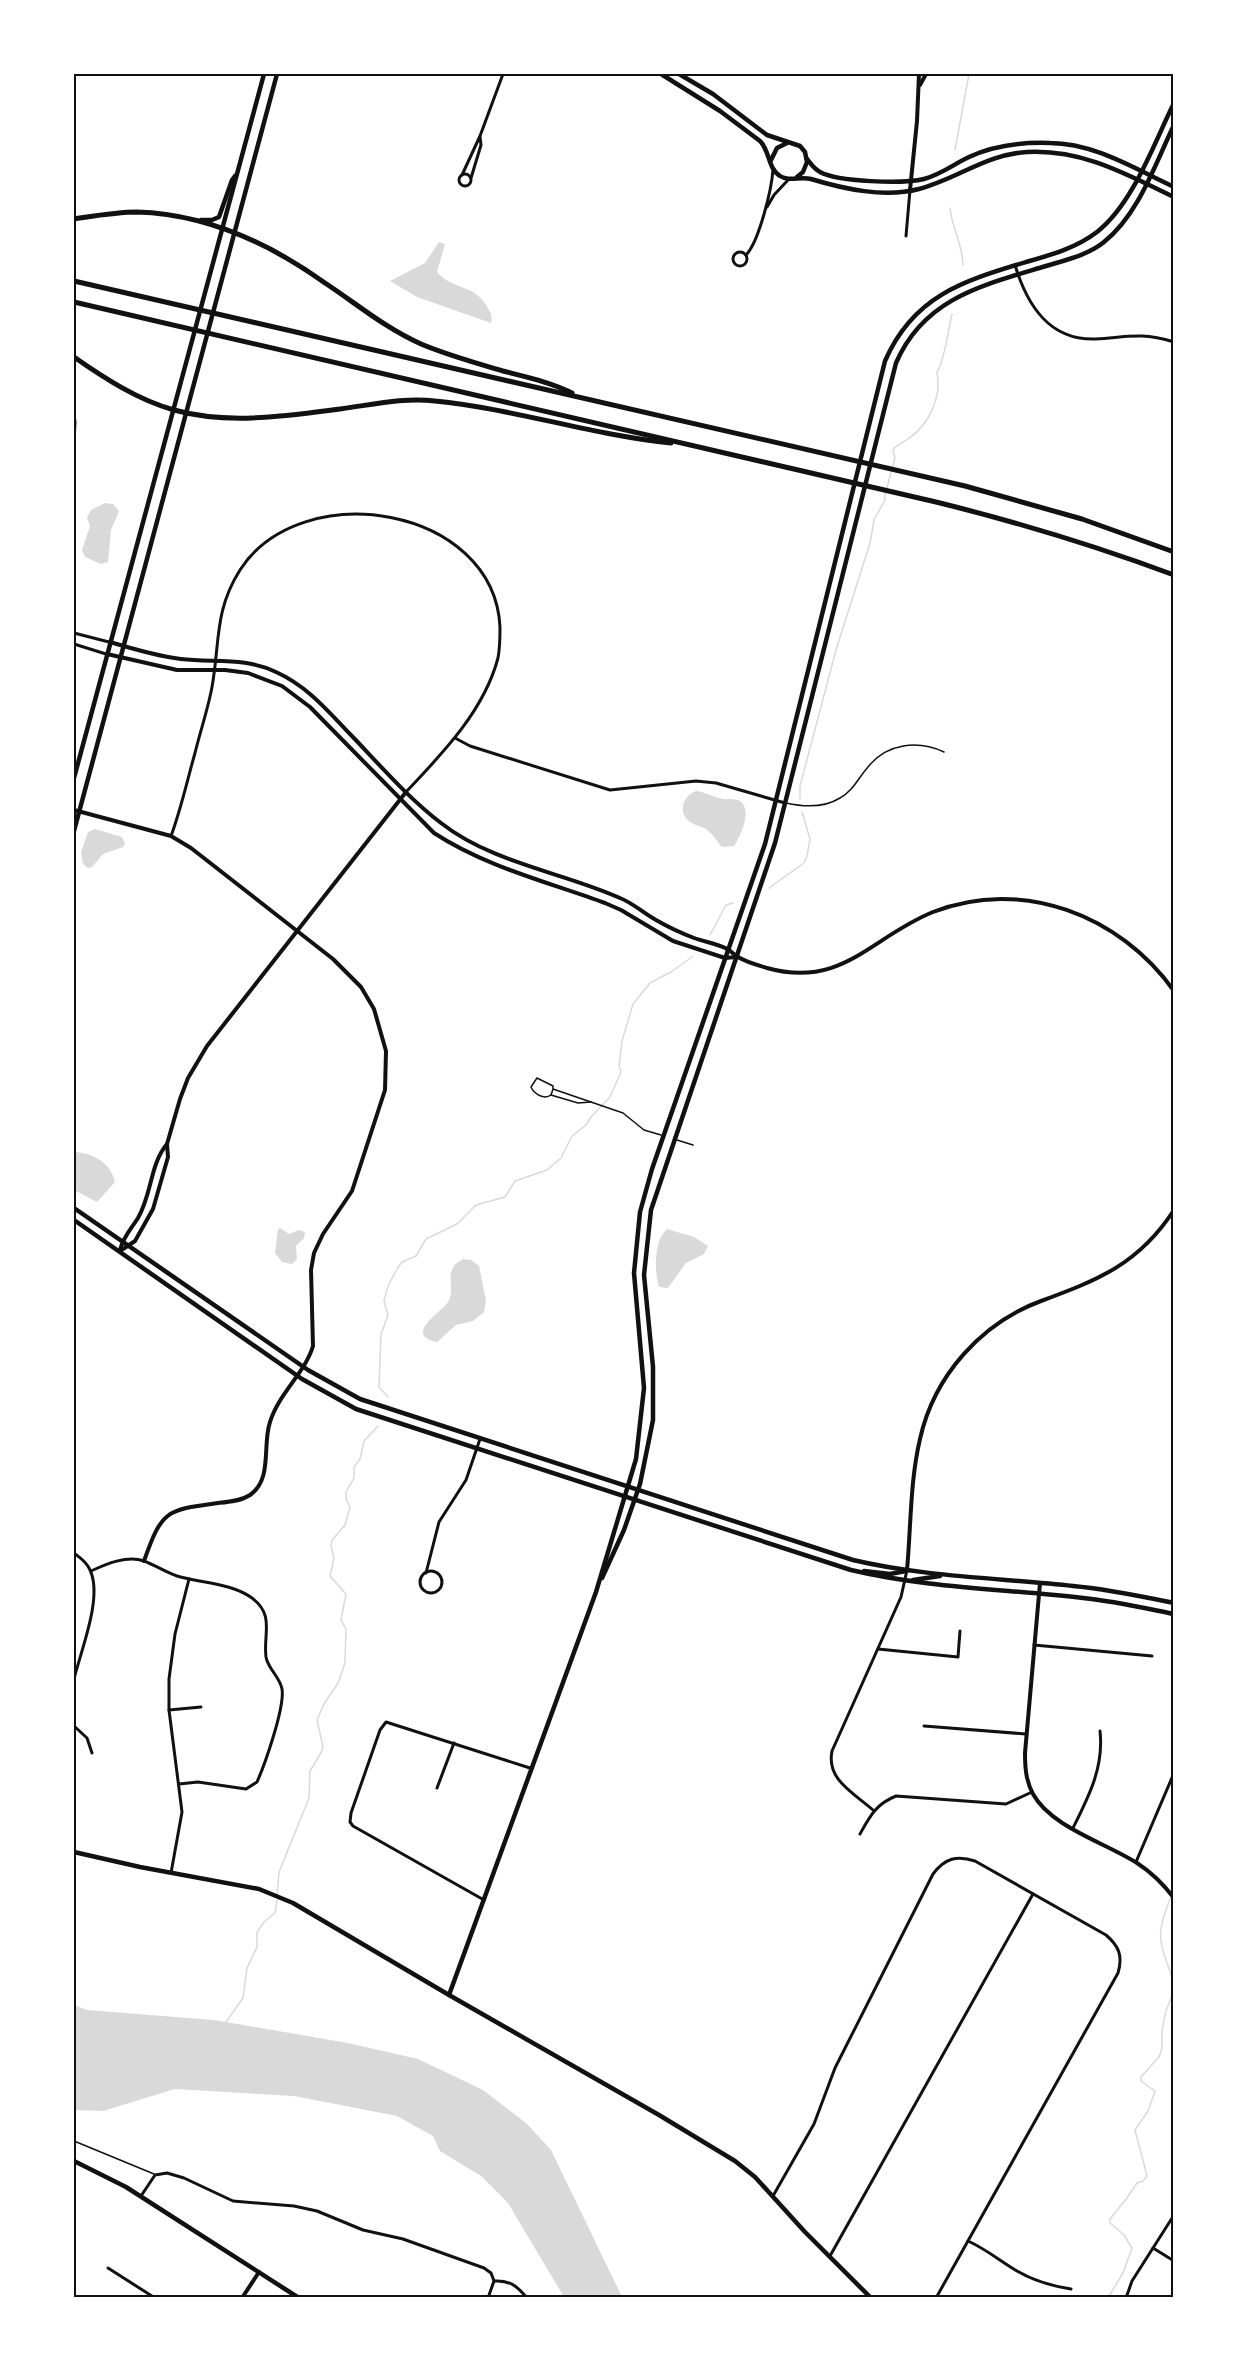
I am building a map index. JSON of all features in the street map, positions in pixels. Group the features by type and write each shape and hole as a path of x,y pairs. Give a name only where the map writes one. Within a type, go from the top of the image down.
{"highway":[{"path":"74,219 134,212 166,214 197,220 235,232 274,249 370,316 400,334 458,356 557,385 579,398"},
{"path":"74,281 1022,501 1082,519 1173,552"},
{"path":"74,302 901,493 1012,521 1173,575"},
{"path":"74,357 114,382 173,410 204,416 261,418 395,402 432,400 475,406 604,433 694,445"}],"main road":[{"path":"74,778 264,74"},
{"path":"74,831 76,811 120,658 278,74"},
{"path":"661,74 712,105 760,141 765,147 772,166 780,176 807,178 853,189 910,190 935,183 997,157 1025,152 1053,152 1085,158 1173,197"},
{"path":"679,74 713,94 767,135 802,149 814,167 826,174 867,181 912,180 932,176 976,154 1023,142 1072,145 1101,153 1173,188"},
{"path":"449,1995 596,1592 626,1498 640,1437 644,1388 633,1273 636,1240 645,1191 760,861 880,377 892,345 910,318 948,290 1058,253 1080,243 1098,231 1113,216 1136,179 1173,103"},
{"path":"596,1592 615,1552 638,1491 650,1440 654,1407 652,1356 644,1283 647,1232 656,1189 769,863 891,378 902,350 919,325 938,308 966,292 1084,254 1105,242 1122,224 1149,176 1173,125"},
{"path":"772,166 775,151 780,146 789,143"},
{"path":"792,178 805,169 807,159"},
{"path":"197,220 212,220 219,217 232,180 237,174"},
{"path":"74,1208 303,1366 339,1389 360,1399 844,1557 908,1570 1131,1594 1173,1604"},
{"path":"74,1220 297,1375 333,1398 356,1409 855,1571 906,1581 1118,1603 1173,1614"},
{"path":"855,1571 900,1573 908,1570"},
{"path":"906,1581 952,1575"},
{"path":"1118,1603 1131,1594"},
{"path":"74,1852 259,1889 289,1900 712,2146 755,2177 871,2298"},
{"path":"74,2161 101,2173 141,2196 299,2298"}],"street":[{"path":"498,74 499,84"},
{"path":"480,136 481,144 469,184 463,186 459,181 480,136 502,74"},
{"path":"906,236 920,85 919,74"},
{"path":"920,85 926,74"},
{"path":"746,255 742,252 735,254 733,258 735,265 744,265 747,260 746,255 751,249 771,188 772,166"},
{"path":"462,175 471,178"},
{"path":"763,214 774,195 792,178"},
{"path":"1015,266 1029,302 1039,316 1064,333 1073,337 1095,339 1145,335 1173,342"},
{"path":"74,414 74,445"},
{"path":"120,1251 130,1246 147,1221 157,1198 168,1157 167,1144 180,1098 199,1058 296,930 406,792 455,738 481,697 493,672 501,642 499,615 482,572 467,555 440,535 408,521 369,515 328,516 311,520 281,531 250,557 231,587 218,624 212,688 171,836"},
{"path":"74,633 174,658 262,666 289,678 321,703 406,792 447,828 483,847 616,896 672,929 728,950 737,957 767,968 786,972 831,969 852,960 904,927 933,912 969,903 1019,900 1065,909 1116,932 1152,963 1173,991"},
{"path":"74,644 166,669 248,673 264,678 294,694 314,711 434,833 479,858 606,903 665,938 725,958 737,957"},
{"path":"455,738 470,746 610,790 696,781 716,783 785,803"},
{"path":"76,811 171,836 191,848 333,958 361,987 374,1009 382,1030 387,1069 381,1104 352,1191 323,1234 314,1253 311,1270 314,1340 312,1350 278,1401 269,1424 265,1467 261,1483 249,1495 234,1501 185,1507 167,1514 155,1530 144,1561"},
{"path":"120,1251 122,1240 139,1217 159,1154 167,1144"},
{"path":"873,1810 838,1780 832,1771 830,1761 832,1751 901,1597 906,1581 920,1442 930,1408 949,1372 976,1341 1007,1317 1032,1304 1092,1282 1120,1266 1146,1244 1173,1210"},
{"path":"426,1573 435,1572 440,1576 442,1583 437,1591 426,1592 421,1586 421,1579 426,1573 439,1522 466,1480 480,1439"},
{"path":"74,1553 87,1564 91,1571 95,1593 74,1679"},
{"path":"91,1571 103,1565 130,1559 144,1561 164,1572 232,1589 250,1597 257,1603 267,1624 267,1663 280,1684 282,1699 260,1774 252,1787 241,1789 198,1782 179,1784"},
{"path":"171,1873 181,1818 169,1710 169,1679 175,1634 189,1580"},
{"path":"1040,1583 1026,1734 1025,1767 1032,1792 1052,1815 1136,1862 1173,1898"},
{"path":"878,1649 958,1657 960,1631"},
{"path":"1034,1645 1152,1656"},
{"path":"169,1710 201,1707"},
{"path":"484,1900 350,1822 376,1741 386,1722 530,1768"},
{"path":"74,1726 87,1738 92,1753"},
{"path":"924,1726 1026,1734"},
{"path":"1073,1828 1099,1769 1100,1731"},
{"path":"437,1788 454,1743"},
{"path":"1136,1862 1173,1773"},
{"path":"860,1834 873,1810 896,1796 1006,1804 1032,1792"},
{"path":"773,2196 814,2124 835,2068 933,1874 949,1859 964,1857 975,1861 1106,1935 1120,1952 1121,1963 1115,1980 936,2298"},
{"path":"830,2256 1033,1893"},
{"path":"141,2196 155,2175 167,2173 184,2178 233,2201 277,2204 317,2211 363,2230 403,2239 474,2264 491,2273 494,2281 488,2298"},
{"path":"1126,2298 1131,2281 1173,2215"},
{"path":"968,2240 992,2253 1018,2272 1039,2282 1071,2289"},
{"path":"1153,2248 1173,2261"},
{"path":"108,2268 155,2298"},
{"path":"242,2298 259,2272"},
{"path":"494,2281 510,2282 518,2287 527,2298"}],"lane":[{"path":"785,803 808,806 840,798 848,793 874,759 897,747 917,744 944,752"},
{"path":"592,1102 578,1103 551,1095 545,1097 536,1094 531,1087 537,1078 542,1079 553,1086 553,1089 592,1102 623,1113 644,1130 664,1136"},
{"path":"551,1095 553,1089"},
{"path":"673,1139 693,1145"},
{"path":"74,2141 155,2175"}],"shaded area":[{"path":"439,242 445,244 437,272 450,282 478,295 492,316 491,323 417,297 390,281 425,263"},
{"path":"105,503 113,504 119,511 111,530 108,562 101,564 85,557 82,550 90,526 87,518 91,510"},
{"path":"696,791 721,799 738,800 743,804 745,822 734,846 722,847 708,831 685,817 683,808 685,800"},
{"path":"95,829 122,837 125,843 123,847 103,854 92,867 88,868 83,864 81,852 88,832"},
{"path":"74,1152 88,1154 100,1160 113,1175 115,1182 97,1202 74,1190"},
{"path":"280,1228 289,1234 299,1230 305,1232 304,1238 296,1246 297,1259 292,1264 282,1262 275,1253"},
{"path":"667,1229 694,1237 708,1246 704,1254 686,1263 668,1288 659,1287 656,1273 657,1248"},
{"path":"463,1259 471,1260 479,1266 486,1301 484,1312 473,1321 456,1325 437,1342 427,1339 423,1334 424,1329 448,1302 451,1273 456,1263"},
{"path":"74,2005 87,2010 214,2020 348,2043 418,2059 483,2090 526,2123 551,2150 622,2297 564,2297 508,2203 481,2176 440,2151 433,2136 397,2116 294,2096 175,2089 103,2111 74,2110"}],"waterway":[{"path":"955,150 969,74"},
{"path":"950,208 963,265"},
{"path":"892,468 895,458 893,450 922,426 936,400 937,372 952,314"},
{"path":"887,488 891,472"},
{"path":"800,799 800,786 836,650 870,543 874,520 885,500 885,493"},
{"path":"769,888 804,863 810,839 802,812"},
{"path":"710,935 726,905 733,903"},
{"path":"388,1397 379,1387 381,1334 388,1315 384,1301 388,1286 397,1269 402,1262 416,1256 426,1239 457,1224 476,1205 505,1197 515,1181 547,1170 561,1158 572,1136 586,1125 610,1097 621,1072 619,1066 622,1041 633,1004 650,983 692,957"},
{"path":"277,1895 279,1872 309,1798 310,1771 323,1747 317,1720 324,1704 338,1683 345,1663 346,1629 341,1620 346,1594 330,1576 334,1558 332,1540 345,1525 350,1507 346,1499 346,1492 354,1478 354,1467 360,1459 364,1441 378,1426"},
{"path":"1171,1897 1162,1923 1161,1941 1174,1983"},
{"path":"226,2022 243,1998 247,1968 257,1947 257,1932 275,1913 277,1900"},
{"path":"1108,2298 1123,2273 1132,2248 1124,2235 1110,2223 1110,2219 1137,2183 1143,2181 1147,2176 1135,2130 1148,2111 1155,2091 1141,2081 1141,2077 1159,2057 1166,2011 1174,1990"}]}
